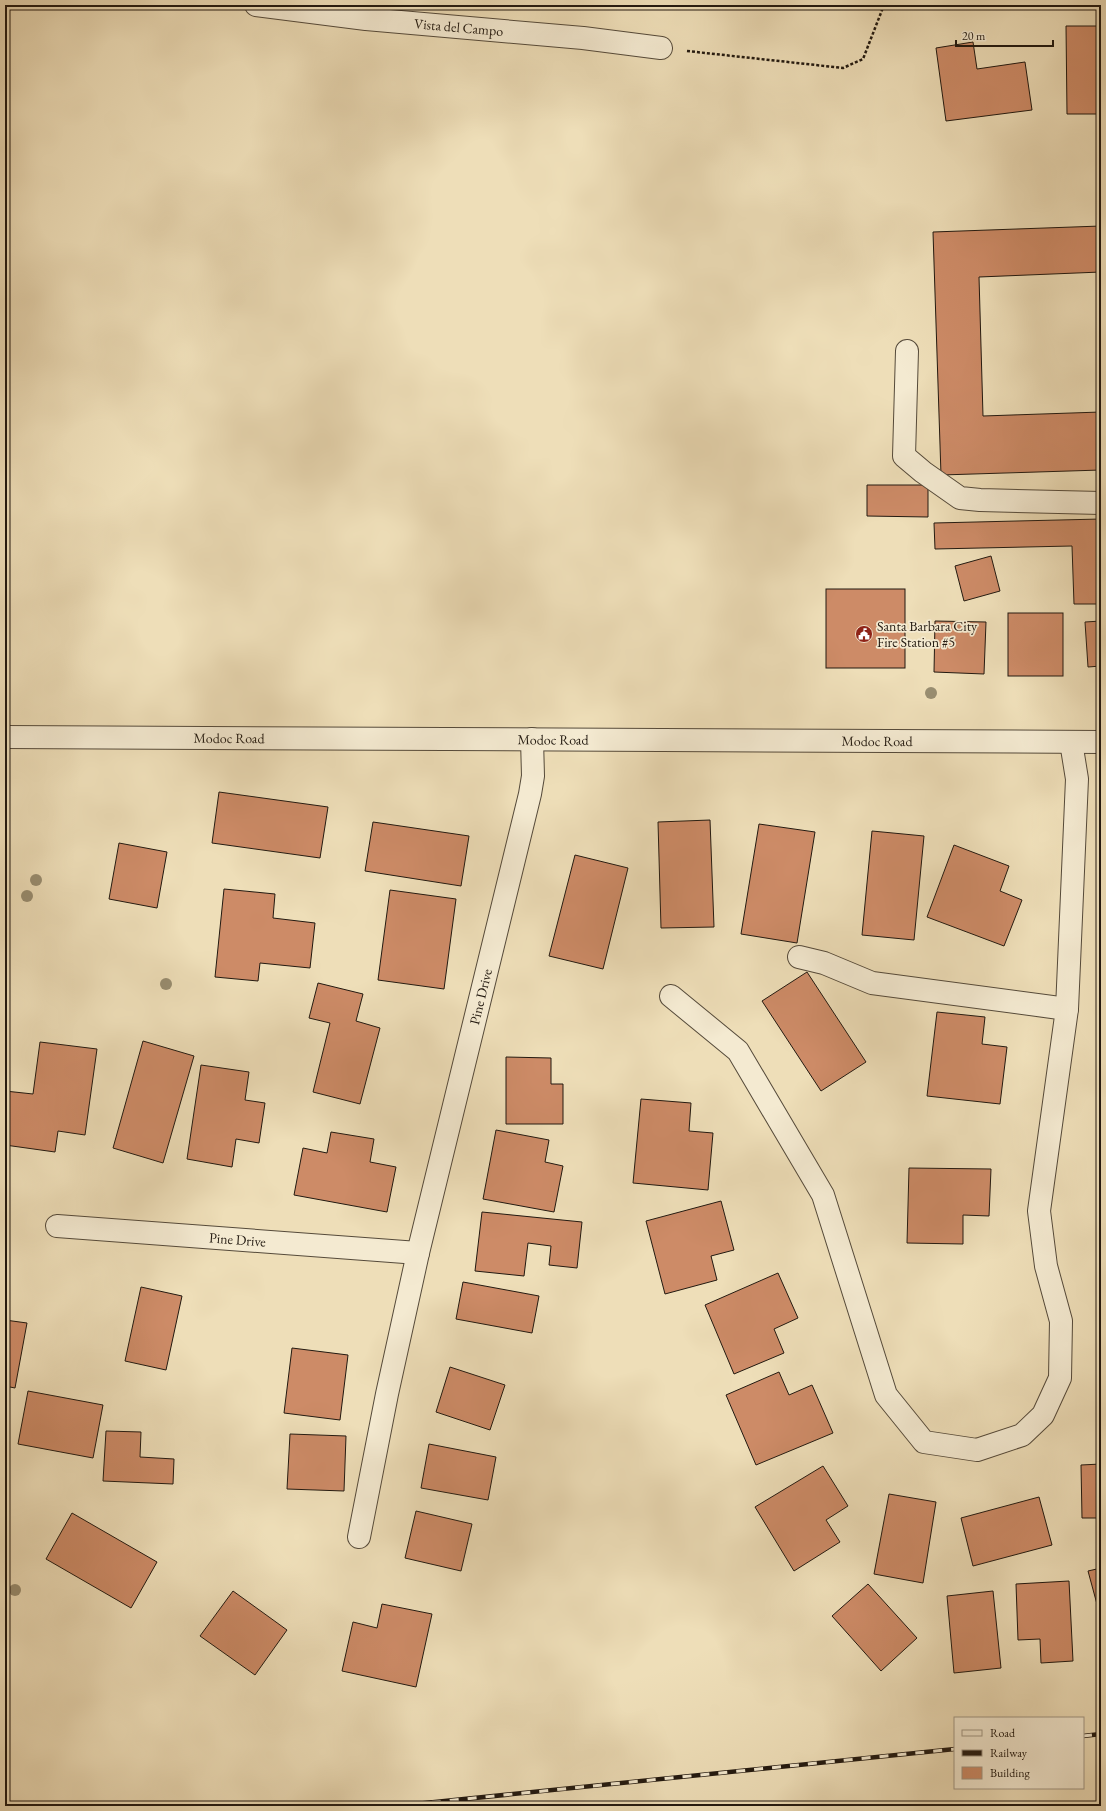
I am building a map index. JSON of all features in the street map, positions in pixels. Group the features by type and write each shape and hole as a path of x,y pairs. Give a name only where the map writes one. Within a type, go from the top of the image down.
{"street":[{"name":"Vista del Campo","path":"256,5 366,19 583,38 661,48"},
{"path":"907,351 904,456 923,472 960,498 980,500 1101,503"},
{"name":"Modoc Road","path":"5,737 1101,742"},
{"name":"Pine Drive","path":"359,1537 387,1394 418,1253 530,794 533,776 532,739"},
{"path":"671,996 738,1050 823,1195 886,1395 924,1442 977,1450 1022,1434 1043,1416 1060,1378 1060,1321 1046,1266 1039,1211 1067,1009 1077,779 1071,742"},
{"path":"799,957 824,963 872,983 1067,1009"},
{"name":"Pine Drive","path":"57,1226 418,1253"}],"path":[{"path":"661,48 843,68 863,59 884,5"}],"building":[{"path":"1066,26 1101,26 1101,114 1067,114"},
{"path":"973,42 977,69 1025,62 1032,110 946,121 936,48"},
{"path":"1101,226 1101,272 979,277 983,416 1101,412 1101,470 941,475 933,232"},
{"path":"867,485 928,485 928,517 867,516"},
{"path":"1101,519 1101,604 1074,604 1072,546 935,549 934,523"},
{"path":"991,556 1000,591 964,601 955,566"},
{"path":"826,589 905,589 905,668 826,668"},
{"path":"1008,613 1063,613 1063,676 1008,676"},
{"path":"935,621 986,622 984,674 934,672"},
{"path":"1101,621 1101,666 1088,667 1085,622"},
{"path":"219,792 328,807 320,858 212,843"},
{"path":"710,820 714,927 661,928 658,822"},
{"path":"373,822 469,836 461,886 365,871"},
{"path":"759,824 815,832 797,943 741,934"},
{"path":"872,831 924,836 914,940 862,935"},
{"path":"119,843 167,852 157,908 109,899"},
{"path":"954,845 1009,866 1000,891 1022,900 1004,946 927,917"},
{"path":"575,855 628,868 603,969 549,956"},
{"path":"224,889 275,894 273,918 315,923 310,968 260,963 258,981 215,977"},
{"path":"390,890 456,899 444,989 378,980"},
{"path":"807,972 866,1062 821,1091 762,1001"},
{"path":"318,983 363,994 356,1021 380,1028 360,1104 313,1092 330,1023 309,1018"},
{"path":"937,1012 985,1017 982,1044 1007,1047 1000,1104 927,1096"},
{"path":"143,1041 194,1056 163,1163 113,1148"},
{"path":"40,1042 97,1049 85,1135 58,1131 55,1152 5,1145 5,1091 33,1094"},
{"path":"506,1057 551,1058 551,1084 563,1084 563,1124 506,1124"},
{"path":"201,1065 249,1072 245,1100 265,1103 259,1143 236,1139 232,1167 187,1159"},
{"path":"641,1099 691,1103 689,1131 713,1133 708,1190 633,1183"},
{"path":"496,1130 549,1140 545,1162 563,1166 554,1212 483,1199"},
{"path":"331,1132 374,1139 370,1162 396,1167 387,1212 294,1195 303,1148 327,1153"},
{"path":"909,1168 991,1169 989,1216 963,1215 963,1244 907,1243"},
{"path":"721,1201 734,1250 711,1256 717,1280 665,1294 646,1221"},
{"path":"482,1212 582,1222 577,1268 549,1265 551,1246 528,1243 524,1276 475,1271"},
{"path":"1101,1236 1101,1284 1100,1284 1098,1237"},
{"path":"778,1273 798,1318 774,1329 784,1353 734,1374 705,1305"},
{"path":"463,1282 539,1296 532,1333 456,1319"},
{"path":"141,1287 182,1296 166,1370 125,1361"},
{"path":"5,1320 27,1323 15,1388 5,1386"},
{"path":"292,1348 348,1355 340,1420 284,1413"},
{"path":"450,1367 505,1385 490,1430 436,1412"},
{"path":"779,1372 789,1395 812,1385 833,1433 756,1465 726,1395"},
{"path":"28,1391 103,1405 93,1458 18,1444"},
{"path":"106,1431 141,1432 140,1457 174,1459 173,1484 103,1481"},
{"path":"290,1434 346,1436 344,1491 287,1489"},
{"path":"429,1444 496,1457 488,1500 421,1488"},
{"path":"1101,1464 1101,1518 1082,1518 1081,1465"},
{"path":"823,1466 848,1506 826,1520 840,1542 794,1571 755,1507"},
{"path":"889,1494 936,1502 923,1583 874,1574"},
{"path":"1039,1497 1052,1545 973,1566 961,1518"},
{"path":"416,1511 472,1524 461,1571 405,1558"},
{"path":"72,1513 157,1562 131,1608 46,1559"},
{"path":"1101,1568 1101,1619 1088,1571"},
{"path":"1069,1581 1073,1661 1041,1663 1040,1639 1018,1640 1016,1584"},
{"path":"868,1584 917,1638 881,1671 832,1616"},
{"path":"233,1591 287,1630 255,1675 200,1636"},
{"path":"993,1591 1001,1668 954,1673 947,1596"},
{"path":"382,1604 432,1614 416,1687 342,1671 353,1622 377,1628"}],"railway":[{"path":"1084,1736 1101,1734"},
{"path":"396,1806 954,1749"}],"place":[{"name":"Santa Barbara City Fire Station #5","path":"864,634"}]}
